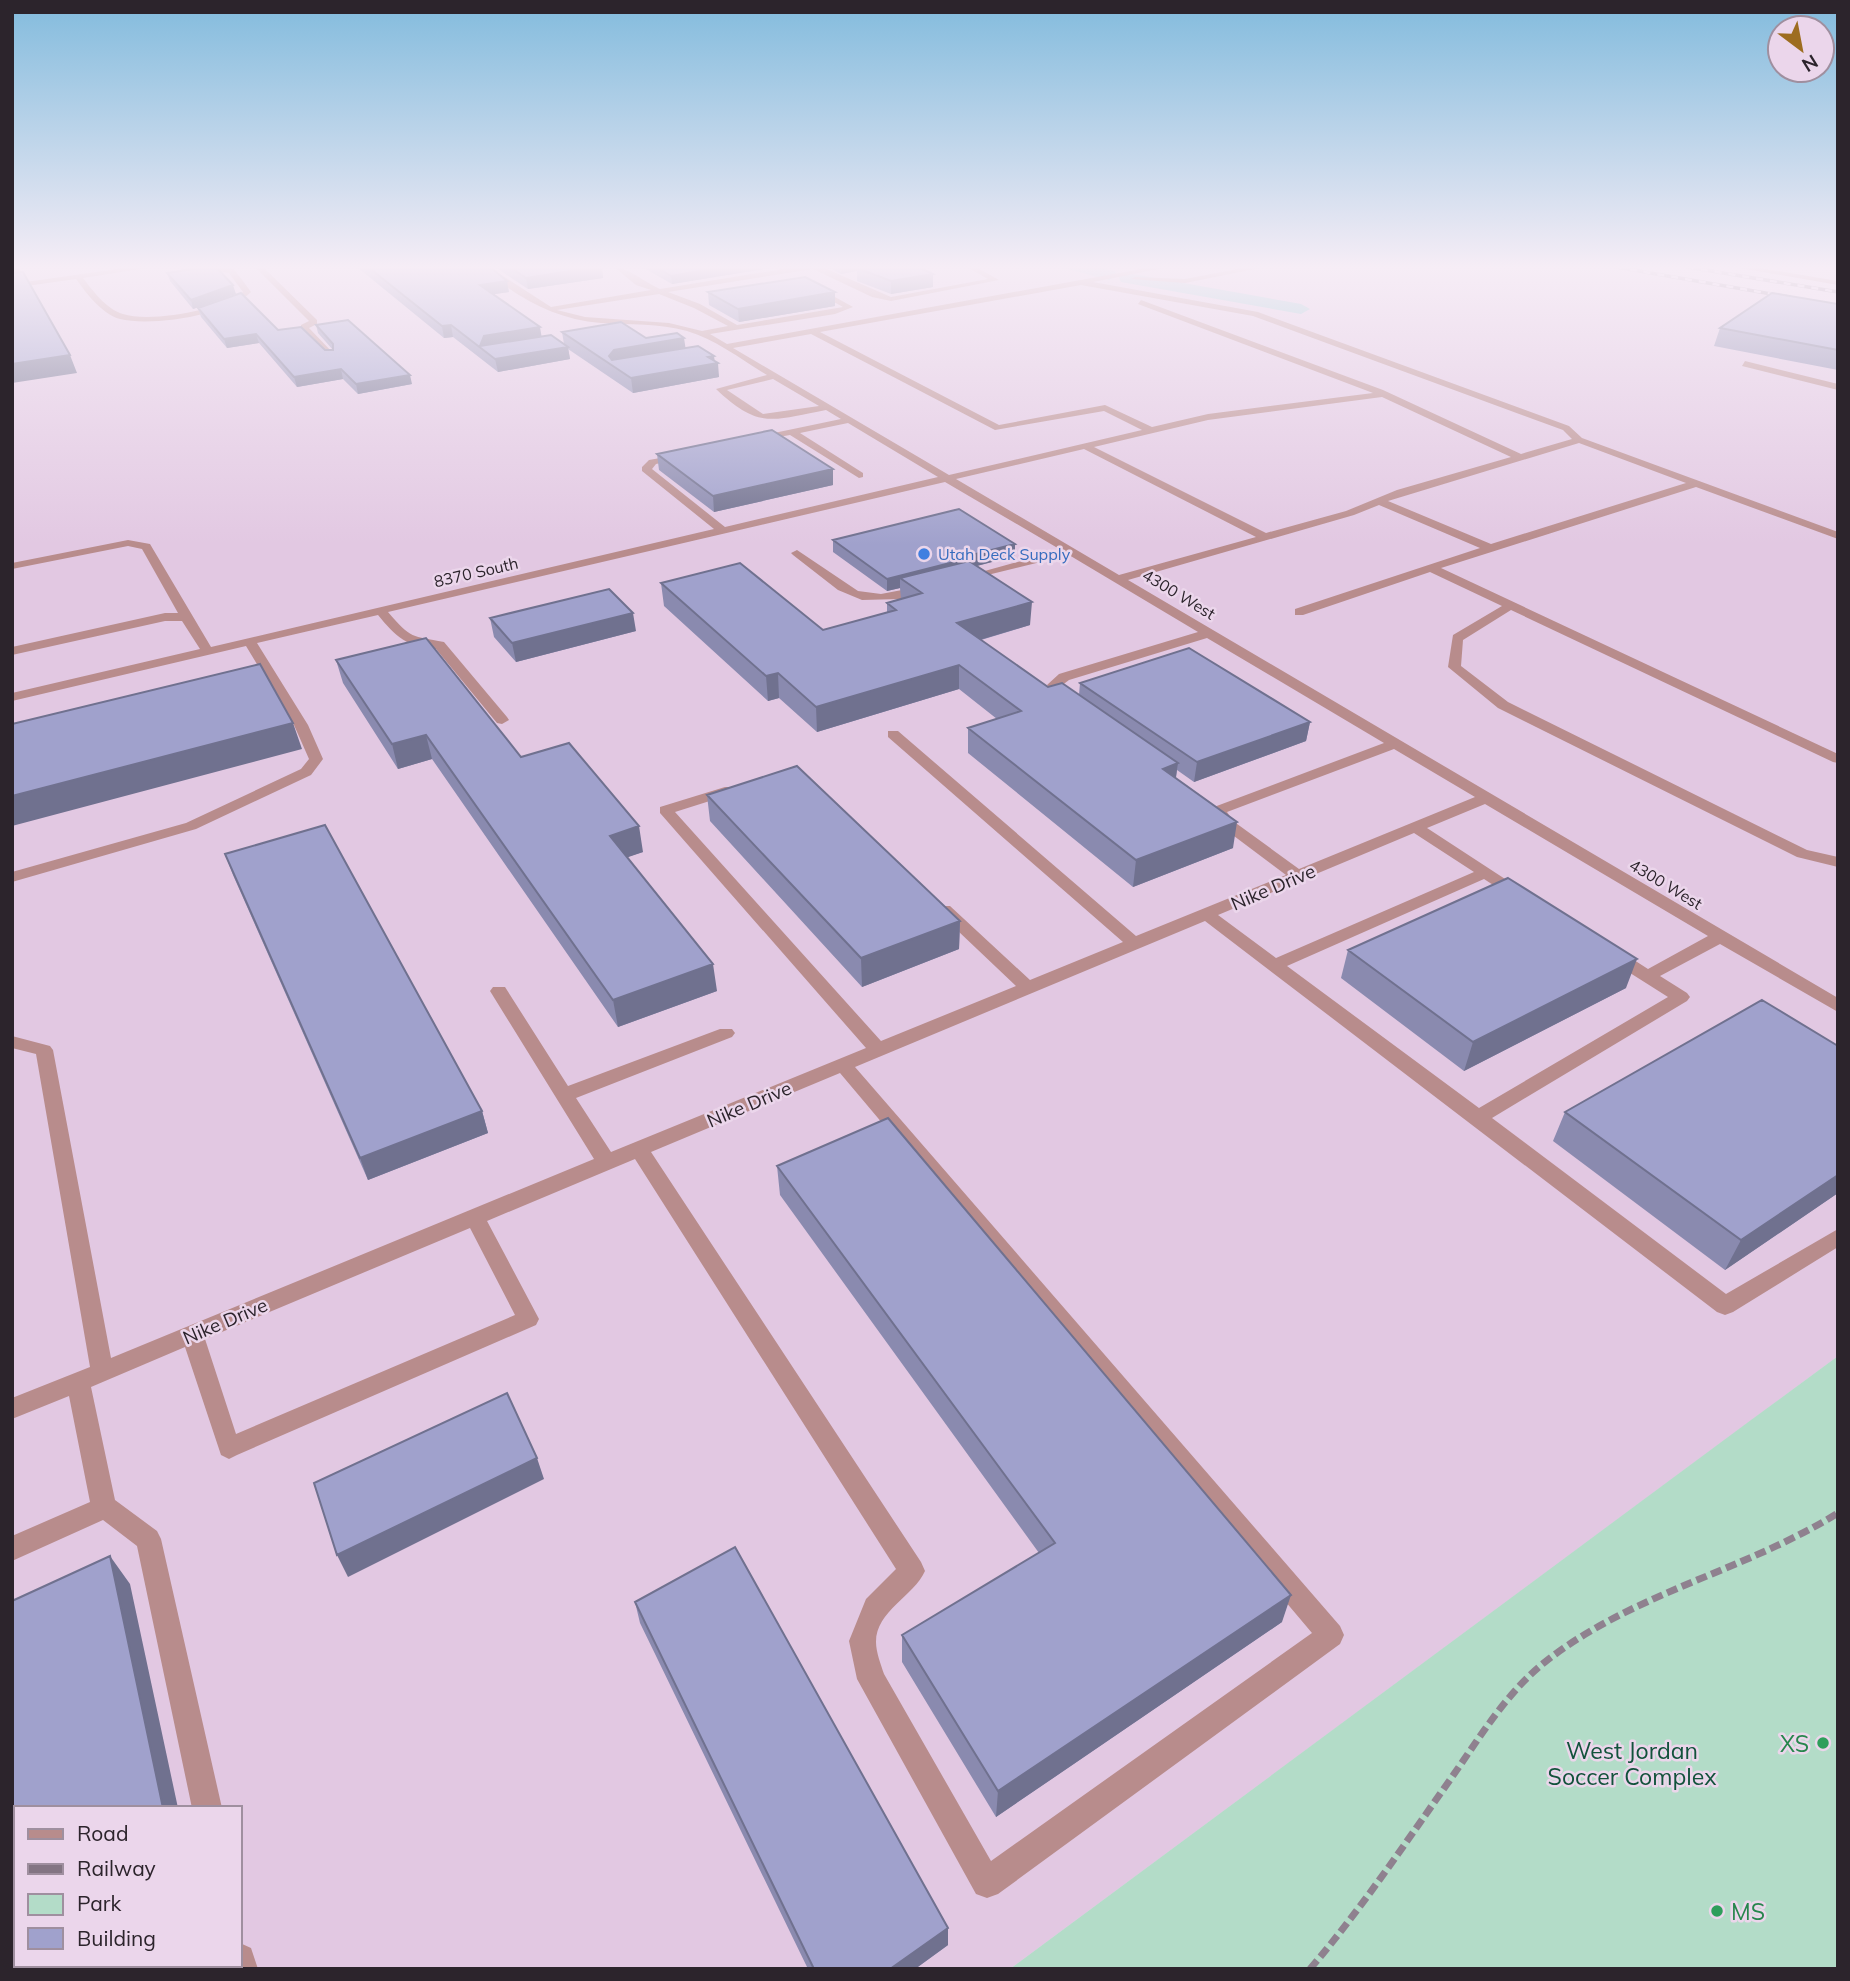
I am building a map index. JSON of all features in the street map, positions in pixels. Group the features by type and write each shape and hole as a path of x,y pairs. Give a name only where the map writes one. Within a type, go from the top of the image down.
{"street":[{"name":"4300 West","path":"743,359 851,420 1838,1006"},
{"path":"867,359 998,428 1105,408 1148,429"},
{"path":"1292,359 1383,394 1520,457"},
{"path":"1379,359 1566,428 1579,440 1838,536"},
{"path":"1745,364 1838,387"},
{"path":"775,376 720,389 761,417 770,418 828,407"},
{"name":"8370 South","path":"12,696 1148,429 1208,417 1383,394"},
{"path":"751,441 851,420"},
{"path":"792,432 859,475"},
{"path":"1119,579 1579,440"},
{"path":"1083,445 1265,537"},
{"path":"696,452 653,461 646,470 722,530"},
{"path":"1299,612 1490,548 1695,484"},
{"path":"1379,501 1490,548"},
{"path":"12,566 128,543 146,546 208,651"},
{"path":"797,553 865,600 892,599 1072,551"},
{"path":"1431,568 1838,759"},
{"path":"1510,606 1457,638 1454,667 1503,705 1564,736 1802,854 1838,862"},
{"path":"380,610 404,638 415,645 440,645 502,720"},
{"path":"12,651 165,617 186,617"},
{"path":"1080,712 1058,692 1055,685 1064,677 1209,633"},
{"path":"12,877 191,826 306,772 316,759 301,725 259,671 249,641"},
{"path":"893,734 1135,944"},
{"path":"1298,876 1227,824 1214,806 1395,744"},
{"path":"744,786 665,810 878,1050"},
{"name":"Nike Drive","path":"12,1409 1486,798"},
{"path":"1415,827 1532,903"},
{"path":"1275,965 1486,873"},
{"path":"927,893 1028,988"},
{"path":"1206,914 1478,1116 1725,1306 1838,1237"},
{"path":"1647,976 1720,937"},
{"path":"1478,1116 1681,997 1601,947"},
{"path":"499,991 607,1163"},
{"path":"564,1095 726,1033"},
{"path":"12,1042 44,1050 102,1372"},
{"path":"639,1150 912,1571 875,1608 862,1641 868,1667 871,1679 987,1883 1331,1635 843,1065"},
{"path":"192,1335 229,1448 528,1319 475,1218"},
{"path":"78,1382 103,1506 148,1539 206,1806"},
{"path":"12,1549 103,1506"}],"path":[{"path":"1310,1969 1375,1886 1496,1716 1525,1680 1547,1660 1596,1627 1793,1539 1838,1513"}],"shaded area":[{"path":"12,359 1838,359 1838,1356 1010,1969 12,1969"}],"green space":[{"name":"West Jordan Soccer Complex","path":"1838,1356 1838,1969 1010,1969 1751,1420"}],"building":[{"path":"12,359 41,359 12,364"},
{"path":"278,359 392,359 410,375 356,384 341,369 294,377"},
{"path":"603,359 712,359 718,363 631,378"},
{"path":"772,430 833,469 713,496 657,454"},
{"name":"Utah Deck Supply","path":"959,509 1015,544 887,579 833,540"},
{"path":"969,561 1032,602 957,623 1048,687 1062,683 1178,763 1163,769 1237,822 1136,860 968,728 1021,711 959,665 816,707 778,673 766,676 661,583 740,563 823,630 896,610 887,603 922,593 900,578"},
{"path":"609,589 633,613 512,643 490,618"},
{"path":"426,638 521,757 569,743 639,826 610,836 713,964 613,1000 426,735 392,744 336,660"},
{"path":"1189,648 1310,722 1197,762 1080,683"},
{"path":"260,664 293,723 12,796 12,724"},
{"path":"797,766 960,921 861,958 707,795"},
{"path":"325,825 482,1111 360,1158 225,854"},
{"path":"1508,878 1637,959 1473,1042 1348,950"},
{"path":"1762,1000 1838,1046 1838,1175 1741,1240 1565,1112"},
{"path":"888,1118 1291,1595 998,1791 902,1635 1055,1543 777,1166"},
{"path":"507,1393 537,1458 337,1555 314,1483"},
{"path":"735,1547 948,1928 890,1969 814,1969 635,1602"},
{"path":"110,1556 163,1806 14,1806 14,1967 196,1969 12,1969 12,1601"}],"place":[{"name":"Utah Deck Supply","path":"924,554"},
{"name":"XS","path":"1823,1743"},
{"name":"MS","path":"1717,1911"}]}
